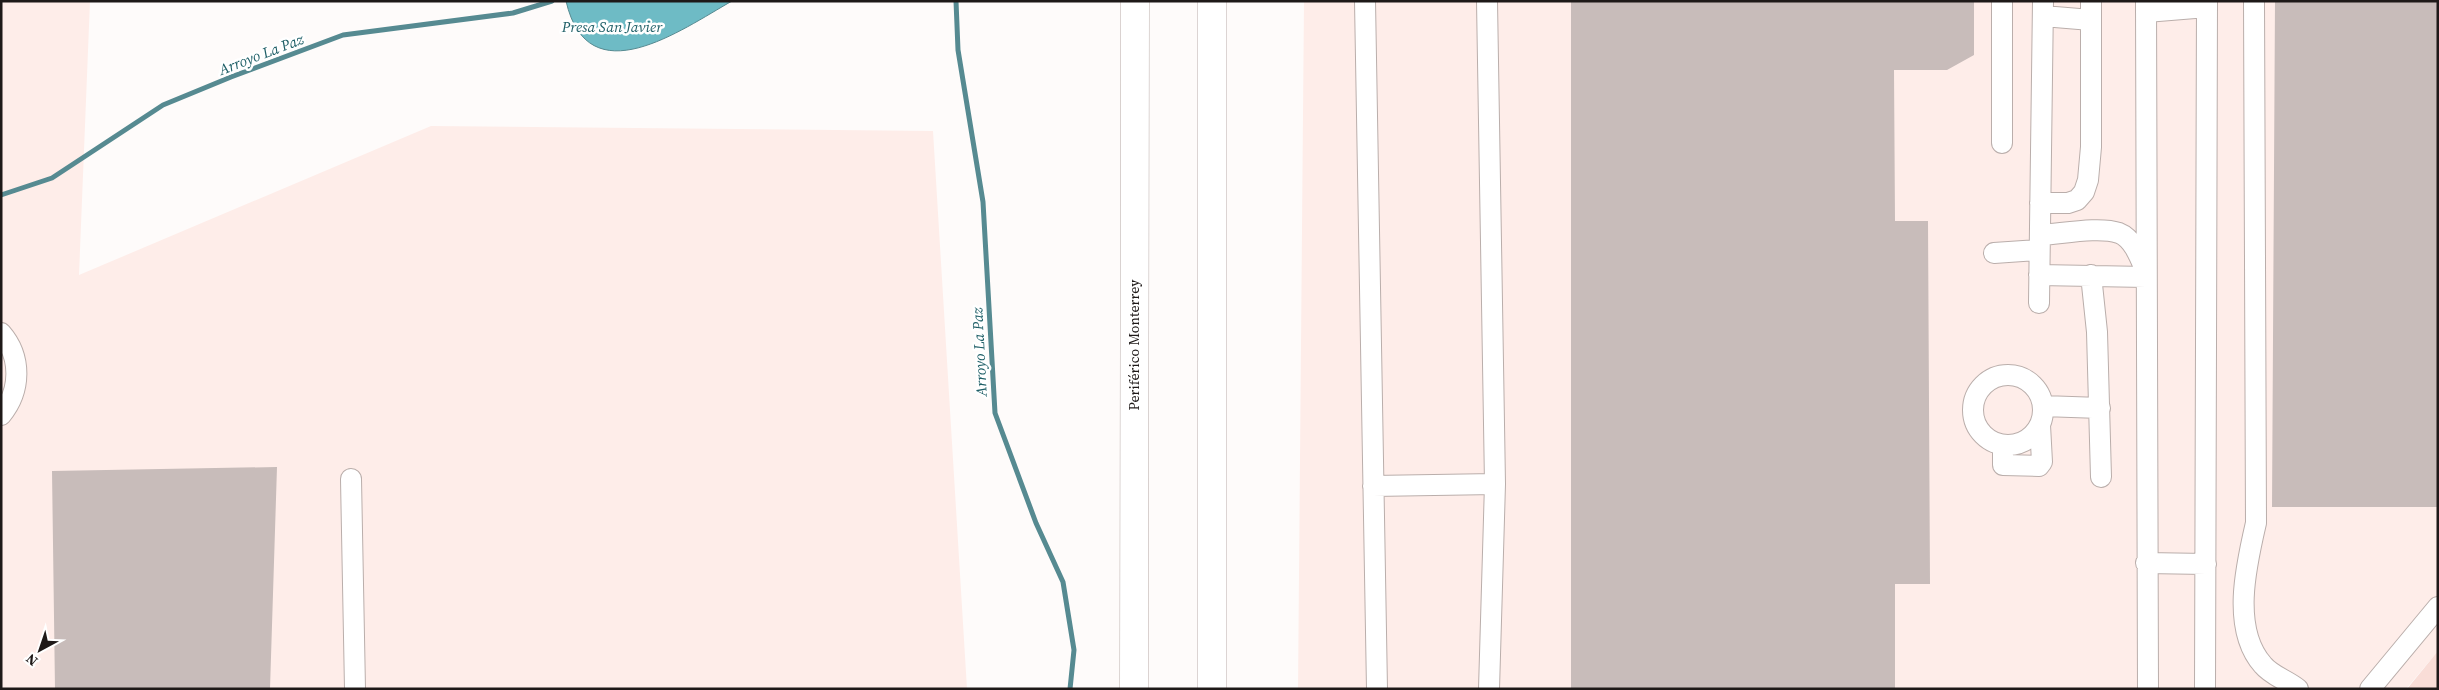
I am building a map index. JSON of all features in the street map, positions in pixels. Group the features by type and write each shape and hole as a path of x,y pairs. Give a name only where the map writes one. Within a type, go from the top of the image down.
{"highway":[{"name":"Periférico Monterrey","path":"1134,1 1134,689"},
{"path":"1212,1 1212,689"}],"street":[{"path":"1365,1 1377,689"},
{"path":"1487,1 1495,484 1489,689"},
{"path":"2002,1 2002,143"},
{"path":"2254,1 2256,523 2247,570 2245,623 2250,648 2263,666 2298,689"},
{"path":"2148,689 2146,563 2146,6 2207,4 2205,689"},
{"path":"2039,303 2040,275 2040,203 2043,9 2091,10 2091,147 2088,180 2084,192 2077,200 2068,203 2040,203"},
{"path":"2120,234 2146,205"},
{"path":"1994,253 2102,232 2120,234 2137,250 2146,274"},
{"path":"2040,275 2146,274"},
{"path":"2091,275 2097,332 2101,478"},
{"path":"1,333 12,351 16,365 16,380 13,395 1,415"},
{"path":"2003,445 2003,465 2039,466 2042,462 2042,415 2035,388 2020,377 2001,375 1985,382 1974,398 1972,416 1986,439 2003,445 2020,444 2028,439 2042,415"},
{"path":"2042,415 2100,408"},
{"path":"351,479 355,689"},
{"path":"1373,486 1495,484"},
{"path":"2146,563 2206,564"},
{"path":"2370,689 2438,607"}],"shaded area":[{"path":"1,1 90,1 79,275 431,126 933,131 967,689 1,689"},
{"path":"1304,1 2438,1 2438,651 2406,689 1298,689"},
{"path":"2438,651 2438,689 2407,689"}],"water":[{"name":"Presa San Javier","path":"566,1 732,1 688,27 663,39 638,48 615,51 594,46 577,30"}],"building":[{"path":"1571,1 1974,1 1974,55 1947,70 1894,70 1895,221 1928,221 1930,584 1895,584 1895,689 1571,689"},
{"path":"2275,1 2438,1 2438,507 2272,507"},
{"path":"277,467 270,689 55,689 52,471"}],"waterway":[{"name":"Arroyo La Paz","path":"1,195 52,178 163,105 343,35 513,13 552,1"},
{"name":"Arroyo La Paz","path":"956,1 958,50 983,202 995,413 1036,523 1063,582 1074,650 1070,689"}]}
